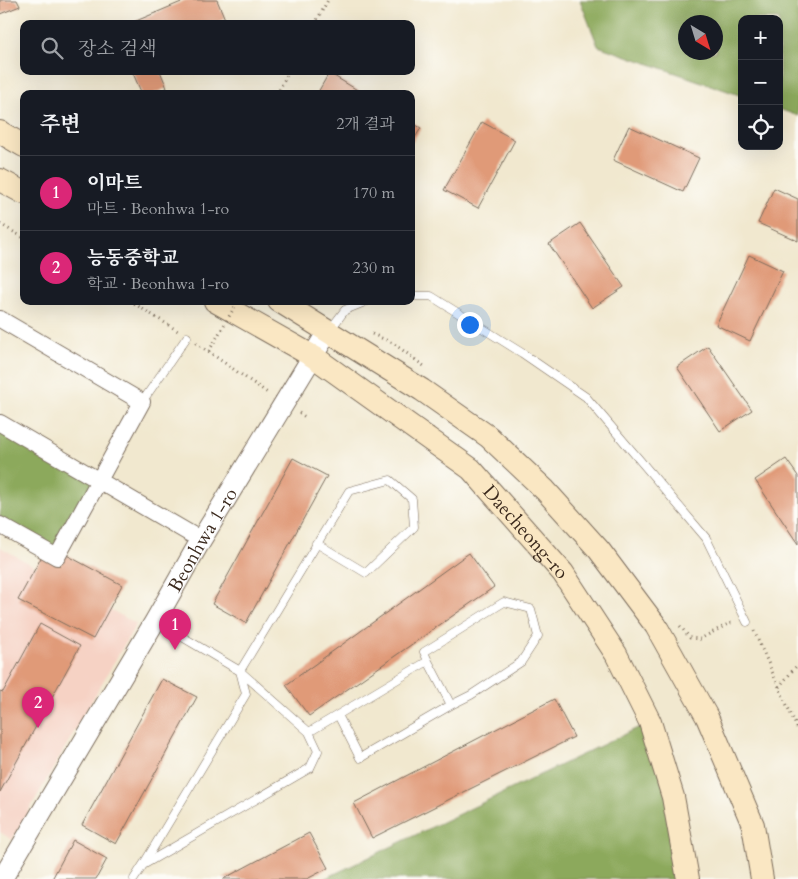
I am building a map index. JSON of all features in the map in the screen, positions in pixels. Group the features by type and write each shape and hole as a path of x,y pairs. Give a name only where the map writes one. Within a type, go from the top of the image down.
{"main road":[{"path":"0,132 20,144"},
{"path":"0,180 20,191"},
{"name":"Daecheong-ro","path":"222,305 314,357 472,469 563,573 616,654 650,722 673,797 688,879"},
{"name":"Daecheong-ro","path":"286,305 422,390 489,437 545,490 599,550 656,626 707,717 753,825 762,879"}],"street":[{"path":"0,319 142,402 57,557 0,525"},
{"name":"Beonhwa 1-ro","path":"3,872 328,331"},
{"path":"0,423 201,540"}],"lane":[{"path":"415,296 431,296 586,396 706,538 747,622"},
{"path":"328,331 345,310 357,305"},
{"path":"142,402 187,337"},
{"path":"134,879 246,694 240,671 316,543 349,491 390,480 412,499 414,527 366,573 316,543"},
{"path":"338,715 360,758 470,695 521,662 538,636 531,609 504,602 424,652 451,705"},
{"path":"143,865 310,768 318,751 309,732 240,671 155,621"},
{"path":"309,732 428,661"}],"path":[{"path":"317,20 328,0"},
{"path":"279,90 287,75"},
{"path":"0,224 20,236"},
{"path":"136,305 209,351 283,404"},
{"path":"209,351 236,305"},
{"path":"779,687 798,664"}],"shaded area":[{"path":"0,547 136,624 12,840 0,832"}],"green space":[{"path":"580,0 798,0 798,116 783,110 783,15 738,15 738,95 598,46"},
{"path":"0,423 99,482 57,557 0,525"},
{"path":"650,722 688,879 324,879"}],"building":[{"path":"0,0 17,0 20,6 0,14"},
{"path":"186,0 217,0 225,19 223,20 138,20"},
{"path":"134,75 162,75 167,88 162,90 140,90"},
{"path":"328,75 332,75 357,90 319,90"},
{"path":"482,122 515,140 478,208 444,190"},
{"path":"415,124 421,128 415,138"},
{"path":"629,126 699,158 683,192 613,160"},
{"path":"774,188 798,199 798,241 758,223"},
{"path":"580,223 624,287 592,308 549,244"},
{"path":"749,255 783,271 750,341 716,325"},
{"path":"708,346 752,410 720,431 677,367"},
{"path":"293,458 327,476 246,623 212,604"},
{"path":"786,459 798,476 798,544 755,480"},
{"path":"48,545 122,585 93,639 18,600"},
{"path":"469,553 494,587 309,716 286,685"},
{"path":"40,624 80,646 0,792 0,691 3,692"},
{"path":"162,679 197,697 116,844 82,825"},
{"path":"554,699 574,737 372,838 354,803"},
{"path":"309,833 328,868 307,879 223,879"},
{"path":"73,840 107,859 96,879 52,879"}],"place":[{"name":"이마트","path":"175,650"},
{"name":"능동중학교","path":"38,728"}]}
